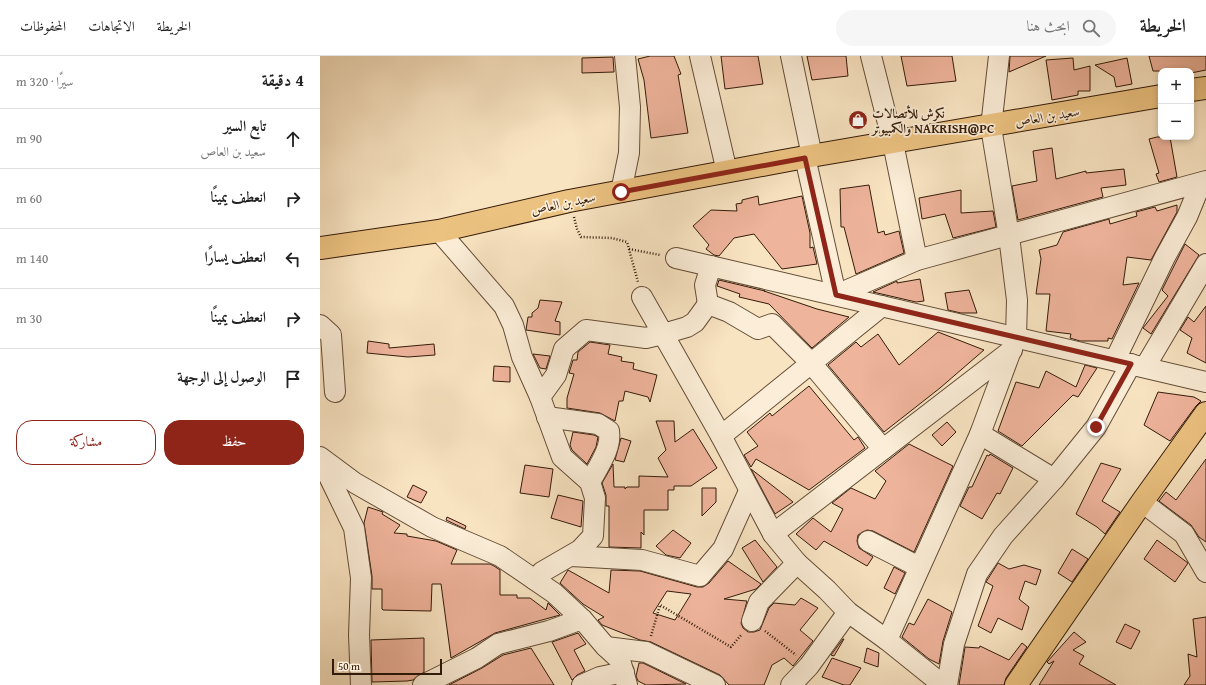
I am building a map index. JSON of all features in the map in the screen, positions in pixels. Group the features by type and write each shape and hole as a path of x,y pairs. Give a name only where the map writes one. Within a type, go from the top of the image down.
{"main road":[{"path":"1194,90 1206,88"},
{"name":"سعيد بن العاص","path":"320,248 439,231 569,201 809,157 1158,97"},
{"path":"1016,685 1142,502 1206,413"}],"street":[{"path":"621,192 629,153 630,107 625,56"},
{"path":"700,56 727,172"},
{"path":"791,56 836,295"},
{"path":"871,56 893,143 917,260"},
{"path":"887,640 980,434 1014,343 1017,300 1009,236 991,126 999,56"},
{"path":"836,295 917,260 1203,182"},
{"path":"1130,364 1165,257 1188,217 1203,182"},
{"path":"439,231 504,306 513,325 522,357 540,397 562,457 590,482 595,498 592,536 580,550 542,572 535,580"},
{"path":"676,258 882,306 1014,343 1130,364 1206,382"},
{"path":"947,685 954,644 977,574 1003,536 1054,479 1096,427 1130,364 1206,264"},
{"path":"540,397 556,375 564,349 586,330 646,338 687,327 695,322 708,304 705,285 711,266"},
{"path":"642,297 721,436 773,534 797,563 827,590 848,612 887,640 943,685"},
{"path":"708,304 729,312 758,329 772,324 811,363 883,449"},
{"path":"721,436 882,306"},
{"path":"320,325 331,335 334,392"},
{"path":"773,534 883,449 1014,343"},
{"path":"547,417 598,424 609,431 610,439 602,461 590,482"},
{"path":"980,434 1054,479"},
{"path":"320,458 355,483 432,527 500,556 554,593 582,619 606,647 620,660 626,678 600,677 582,685"},
{"path":"320,458 354,528 361,578 359,635 361,685"},
{"path":"571,556 642,560 700,576 723,548 750,491"},
{"path":"1142,502 1184,534 1206,572"},
{"path":"868,541 919,567"},
{"path":"752,621 759,602 797,563"},
{"path":"790,685 809,666 848,612"},
{"path":"434,682 478,658 498,644 549,631 582,619"},
{"path":"606,647 646,652 715,685"}],"path":[{"path":"569,201 576,229 581,237 594,236 628,242 642,297"},
{"path":"629,249 676,258"},
{"path":"646,652 660,604 731,647 752,621 809,666"}],"building":[{"path":"650,56 674,56 681,74 678,75 688,133 651,138 644,80 638,59"},
{"path":"721,56 758,56 763,84 725,89"},
{"path":"807,56 846,56 848,76 812,80"},
{"path":"901,56 952,56 956,81 907,86"},
{"path":"1010,56 1046,56 1009,72"},
{"path":"1149,56 1206,56 1206,70 1194,72 1194,68 1158,68 1158,71 1153,71"},
{"path":"613,57 614,72 582,73 582,58"},
{"path":"1073,58 1074,70 1090,66 1090,91 1078,91 1078,95 1052,100 1046,60"},
{"path":"1127,58 1132,84 1116,87 1114,77 1095,65"},
{"path":"1158,137 1158,140 1171,140 1177,177 1159,182 1156,174 1159,173 1149,139"},
{"path":"1052,148 1056,179 1086,171 1086,173 1124,169 1126,185 1101,188 1103,197 1018,220 1012,186 1037,181 1033,151"},
{"path":"869,185 878,233 884,231 885,235 899,231 904,253 856,274 844,227 841,227 840,189"},
{"path":"961,190 961,213 993,211 996,227 953,238 945,214 922,219 919,198"},
{"path":"758,196 759,205 802,196 810,233 810,248 813,247 817,264 782,269 754,234 734,238 719,256 714,255 706,249 709,245 693,226 711,210 737,211 736,204 742,203 742,200"},
{"path":"1177,205 1177,212 1151,260 1127,257 1123,285 1139,283 1112,339 1108,338 1108,341 1080,341 1070,338 1071,334 1046,331 1050,294 1036,294 1041,259 1039,250 1057,245 1063,232 1109,219 1110,224 1137,216 1136,212 1155,207 1157,211"},
{"path":"1185,244 1199,255 1151,334 1143,328 1168,296 1162,290"},
{"path":"920,279 924,301 916,302 873,292 897,281 897,283"},
{"path":"719,280 765,291 817,309 849,317 812,348 769,304 739,297 740,294 717,286"},
{"path":"969,290 977,313 961,313 948,310 945,293"},
{"path":"540,300 562,302 555,321 560,322 560,335 526,330 528,317 532,317 532,313 538,308"},
{"path":"1206,306 1206,363 1187,353 1192,338 1180,330 1188,317 1194,322"},
{"path":"938,332 984,350 940,388 884,432 828,365 856,342 861,347 878,334 899,365"},
{"path":"368,341 389,344 389,348 434,344 435,355 408,357 367,353"},
{"path":"590,342 610,345 608,354 622,357 621,361 634,363 633,369 657,375 650,402 648,397 625,391 623,401 619,401 615,421 600,413 567,408 567,398 574,374 569,373 573,360 577,360 578,352"},
{"path":"533,354 550,356 546,369 540,368"},
{"path":"1085,365 1097,368 1078,397 1073,395 1022,446 998,431 1016,382 1039,388 1046,371 1076,387"},
{"path":"494,366 510,367 510,382 493,381"},
{"path":"809,386 854,440 858,437 865,448 809,490 756,459 751,467 744,455 758,446 747,432 770,413 772,416"},
{"path":"1158,392 1194,397 1201,401 1170,441 1144,425"},
{"path":"656,421 674,421 675,442 693,429 717,468 691,486 674,486 674,490 668,490 668,510 644,510 644,535 641,532 641,548 609,547 609,506 606,506 606,495 602,483 613,464 614,487 625,487 625,489 627,487 639,487 639,476 668,477 658,458 666,450"},
{"path":"947,422 956,432 942,446 932,435"},
{"path":"573,432 598,437 596,447 587,464 572,450 570,445"},
{"path":"621,438 631,441 624,462 615,460"},
{"path":"909,444 953,466 914,552 873,531 867,530 858,535 857,541 859,548 873,557 867,566 824,541 816,550 796,534 813,518 831,532 843,509 832,503 851,488 875,499 886,481 875,471"},
{"path":"990,454 1013,468 1000,494 997,493 982,519 960,506 969,487 972,487 987,455 989,456"},
{"path":"1206,459 1206,542 1199,537 1191,525 1159,501 1166,492 1176,500"},
{"path":"1101,463 1121,469 1102,501 1120,512 1105,534 1097,527 1076,514"},
{"path":"525,465 553,469 549,497 520,493"},
{"path":"751,469 787,497 793,502 775,514"},
{"path":"413,485 427,492 421,503 407,497"},
{"path":"702,488 716,488 716,502 702,516"},
{"path":"558,495 583,501 581,527 551,518"},
{"path":"368,507 383,512 382,514 400,525 394,533 407,534 407,536 436,541 457,550 451,564 490,564 500,570 500,595 517,595 517,598 530,598 546,610 548,603 560,615 495,633 451,658 441,584 432,584 431,611 382,609 382,589 372,589 372,576 364,523"},
{"path":"447,517 466,526 465,529 446,520"},
{"path":"673,530 691,543 680,558 666,555 656,546"},
{"path":"755,540 777,567 763,582 742,548"},
{"path":"1157,540 1188,563 1175,582 1144,559"},
{"path":"1072,549 1088,559 1072,582 1058,573"},
{"path":"728,561 761,584 756,589 724,599 747,601 741,623 743,628 748,632 760,630 769,608 774,603 795,605 801,598 818,608 800,630 813,641 793,666 784,658 772,665 764,685 729,685 720,675 651,642 640,640 602,625 598,620 604,617 583,604 560,583 568,570 609,593 611,570 640,571 697,587 703,587 709,583","holes":["667,591 691,594 675,620 653,613"]},
{"path":"998,563 1009,569 1024,565 1041,570 1036,585 1025,581 1019,599 1029,607 1022,630 998,618 991,633 978,626 993,586 986,582"},
{"path":"894,567 905,573 895,594 884,588"},
{"path":"928,599 952,612 943,641 939,664 929,659 902,637 909,623 914,625"},
{"path":"1206,617 1206,685 1184,685 1190,676 1188,654 1197,657 1193,619"},
{"path":"1125,624 1140,631 1131,649 1116,642"},
{"path":"1074,632 1086,642 1073,650 1084,656 1079,664 1116,685 1039,685 1054,661 1049,664 1047,662"},
{"path":"578,633 586,644 574,650 585,671 577,675 572,680 552,642"},
{"path":"424,638 424,672 413,680 372,682 371,640"},
{"path":"843,639 834,656 831,655"},
{"path":"1022,643 1027,647 1006,678 1004,685 959,685 965,647 979,648 980,646 1009,660"},
{"path":"531,648 554,685 449,685 503,655"},
{"path":"867,648 879,653 878,667 864,662"},
{"path":"832,658 861,668 850,685 844,685 822,677"},
{"path":"639,663 643,663 686,684 646,685 638,681 636,676"}],"place":[{"name":"نكرش للأتصالات والكمبيوتر NAKRISH@PC","path":"858,120"}],"route":[{"path":"621,192 805,158 836,295 1131,364 1096,427"}]}
